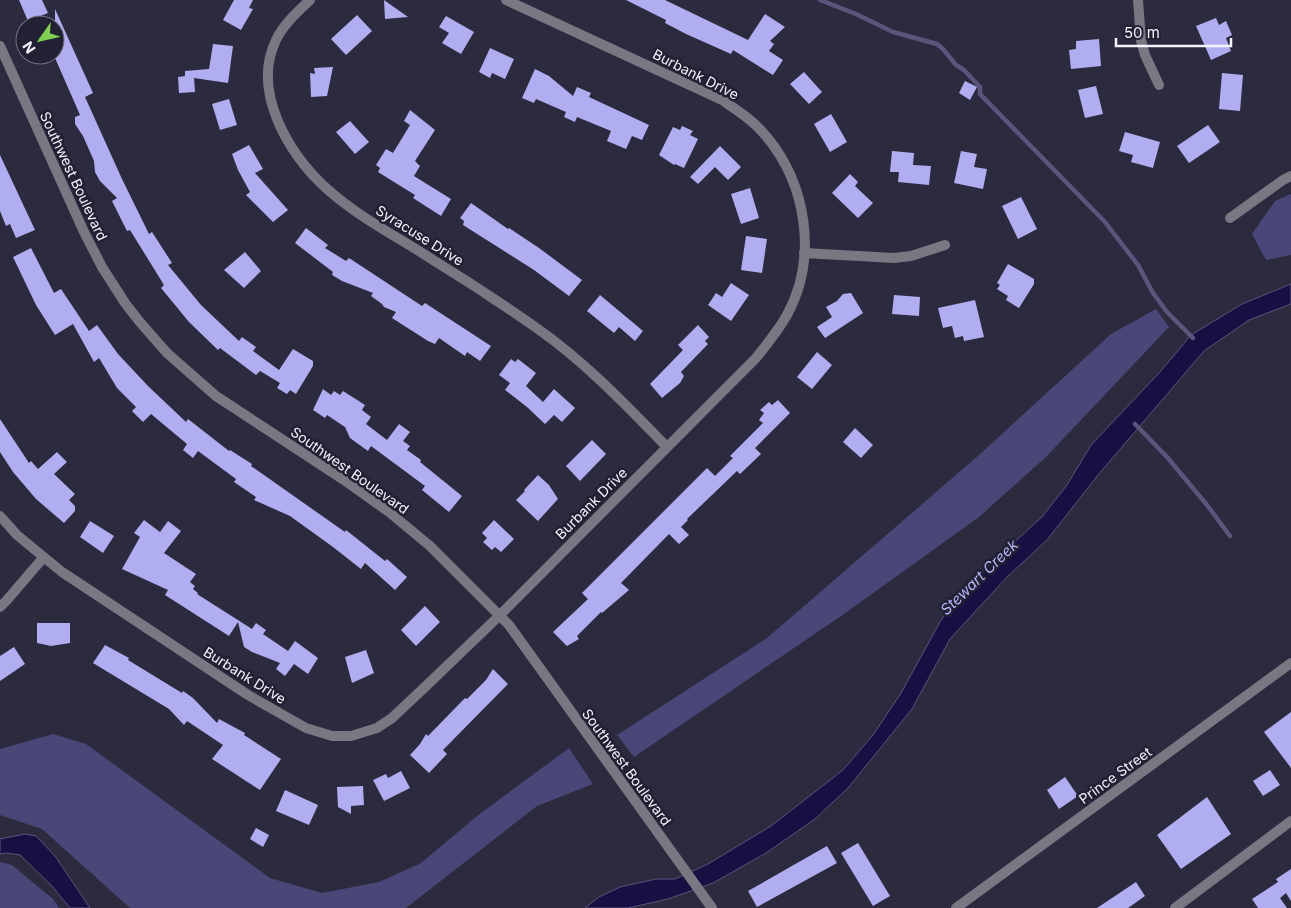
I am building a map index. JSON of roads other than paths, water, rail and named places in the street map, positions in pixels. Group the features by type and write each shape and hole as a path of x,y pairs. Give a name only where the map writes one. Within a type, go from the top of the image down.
{"street":[{"name":"Syracuse Drive","path":"310,0 296,13 275,41 268,72 268,94 277,121 296,153 327,189 351,208 490,295 540,330 615,395 666,446"},
{"name":"Burbank Drive","path":"0,516 17,535 62,572 248,695 306,728 332,736 351,736 368,732 392,718 498,616 756,358 774,337 788,314 798,290 804,253 804,224 799,198 782,157 766,135 748,118 722,100 506,0"},
{"path":"1138,0 1141,40 1145,55 1160,85"},
{"name":"Southwest Boulevard","path":"0,46 84,232 102,267 139,321 167,353 216,396 344,480 389,512 436,552 509,625 710,905"},
{"path":"1230,218 1291,176"},
{"path":"804,253 894,258 911,256 945,245"},
{"path":"0,607 43,558"},
{"name":"Prince Street","path":"956,908 1291,663"},
{"path":"1174,908 1291,821"}],"water":[{"name":"Stewart Creek","path":"1291,284 1291,304 1249,320 1204,351 1098,475 1047,540 1007,577 950,639 912,709 848,788 815,819 766,853 713,883 668,899 628,908 585,908 599,897 620,887 656,879 675,879 708,864 771,826 843,770 873,735 901,693 940,622 958,596 1042,517 1067,485 1091,445 1160,372 1191,335 1242,304"},
{"path":"25,834 36,836 55,856 90,908 70,908 52,886 20,855 0,854 0,839"}],"waterway":[{"path":"820,0 856,14 893,32 937,44 943,49 956,65 964,70 980,87 980,94 1105,222 1138,265 1153,293 1167,312 1193,338"},
{"path":"1135,424 1167,457 1230,536"}]}
